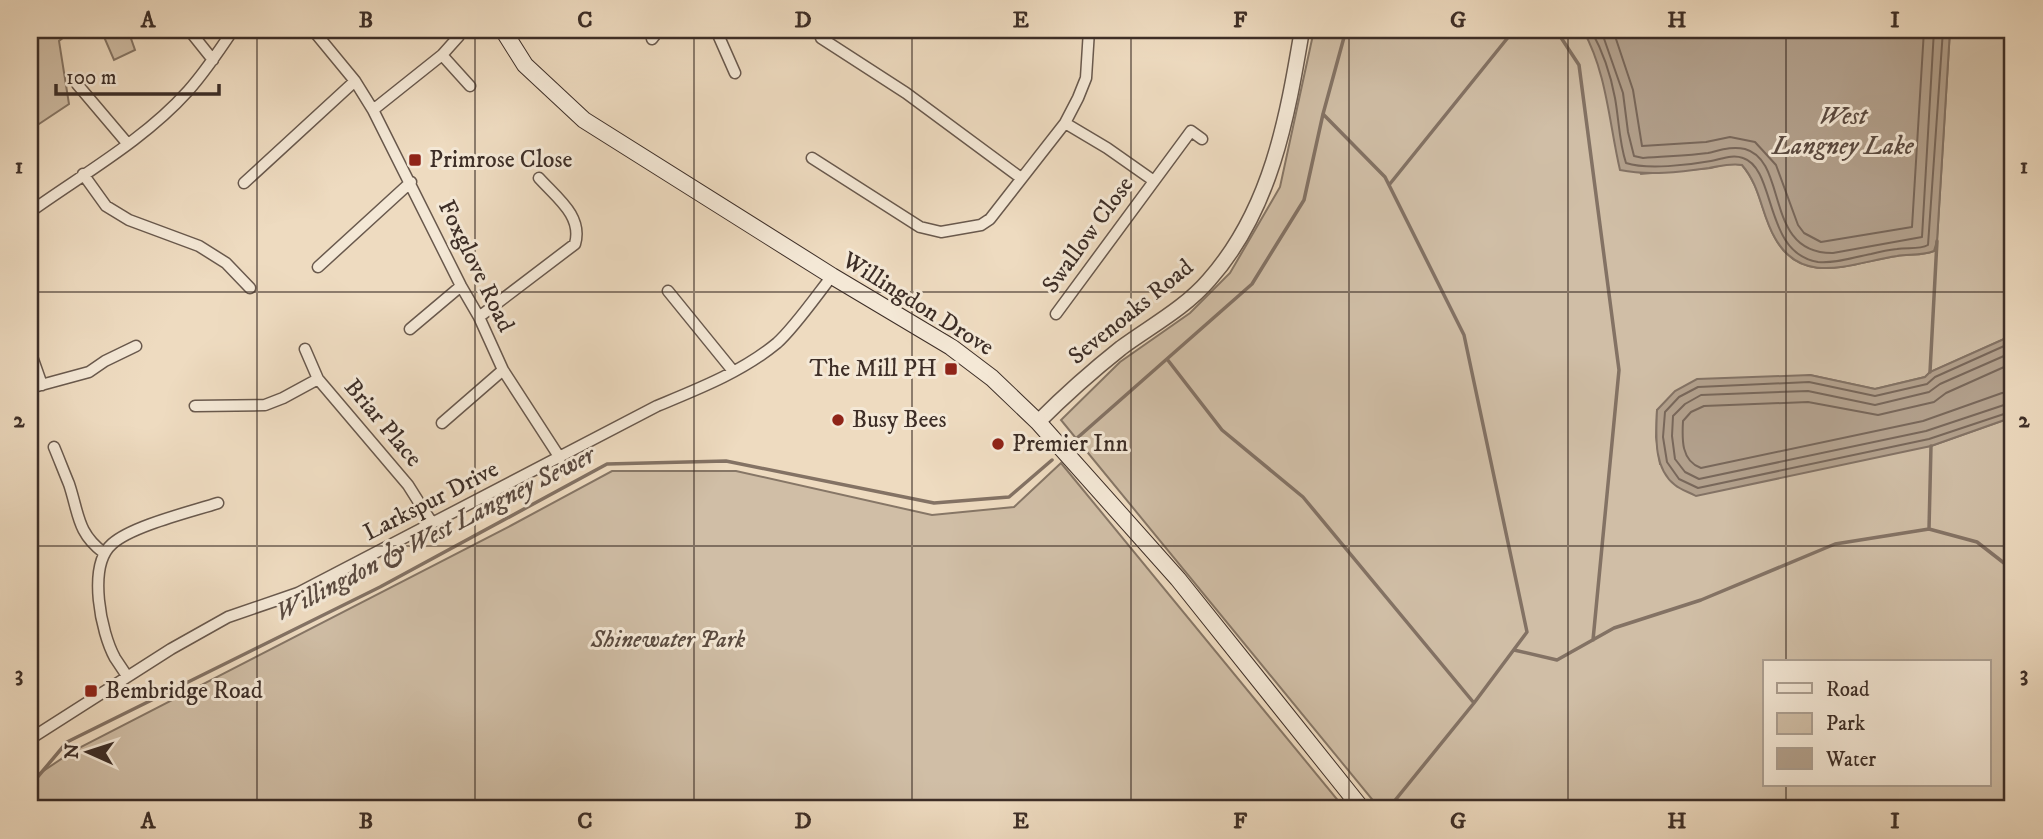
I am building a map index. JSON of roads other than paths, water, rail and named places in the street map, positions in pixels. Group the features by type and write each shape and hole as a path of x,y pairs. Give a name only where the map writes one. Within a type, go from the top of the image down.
{"main road":[{"name":"Willingdon Drove","path":"503,30 525,65 584,120 832,276 951,347 992,378 1038,422 1178,579 1362,809"}],"street":[{"path":"189,30 213,60"},
{"path":"30,212 127,143 187,92 233,30"},
{"name":"Foxglove Road","path":"313,30 355,81 373,110 479,317 503,370 560,458"},
{"path":"373,110 442,55 459,36 458,30"},
{"path":"652,39 659,30"},
{"path":"716,30 735,73"},
{"path":"812,158 920,227 941,232 981,225 990,219 1065,123 1086,78 1089,30"},
{"name":"Sevenoaks Road","path":"1038,422 1078,383 1121,348 1168,316 1209,281 1240,239 1263,194 1280,143 1302,30"},
{"path":"821,38 906,93 1021,178"},
{"path":"442,55 470,86"},
{"path":"244,183 355,81"},
{"path":"76,84 127,143"},
{"name":"Swallow Close","path":"1065,123 1154,181"},
{"name":"Swallow Close","path":"1056,314 1191,131 1202,139"},
{"path":"83,174 106,206 129,220 199,246 226,263 250,288"},
{"path":"479,317 575,244 579,231 575,218 539,178"},
{"name":"Foxglove Road","path":"318,267 411,182"},
{"name":"Larkspur Drive","path":"30,739 127,676 228,617 298,593 657,406 733,371 778,342 832,276"},
{"path":"410,329 461,286"},
{"path":"668,291 733,371"},
{"path":"30,388 89,372 105,360 136,346"},
{"name":"Briar Place","path":"305,349 318,379 408,485 432,523"},
{"path":"30,351 42,385"},
{"name":"Foxglove Road","path":"442,423 503,370"},
{"path":"195,406 265,405 318,379"},
{"path":"54,447 81,528 92,544 104,553"},
{"path":"182,501 187,513"},
{"path":"127,676 114,656 104,627 98,580 104,553 113,543 133,532 218,503"}],"water":[{"name":"West Langney Lake","path":"1583,30 1950,30 1937,241 1934,251 1847,266 1815,267 1800,263 1787,253 1775,238 1753,182 1742,165 1664,173 1620,170 1602,81"},
{"path":"2013,335 2013,417 1931,446 1696,496 1675,485 1668,478 1659,460 1657,410 1675,391 1697,379 1810,375 1875,389 1925,377 1930,372"}],"waterway":[{"name":"Willingdon & West Langney Sewer","path":"1076,439 1252,284 1304,200 1323,114 1346,30"},
{"path":"1389,185 1514,30"},
{"path":"1556,30 1579,65 1619,370 1593,640"},
{"path":"1323,114 1385,177 1464,335 1527,632 1474,703 1388,809"},
{"path":"1930,372 1937,241"},
{"path":"1167,359 1222,430 1303,497 1474,703"},
{"path":"1929,529 1931,446"},
{"name":"Willingdon & West Langney Sewer","path":"30,786 67,742 380,587 607,464 726,461 934,503 1009,497 1052,460"},
{"path":"1514,650 1557,660 1614,628 1701,600 1835,544 1929,529 1977,542 2013,570"}],"place":[{"name":"Primrose Close","path":"415,160"},
{"name":"The Mill PH","path":"951,369"},
{"name":"Busy Bees","path":"838,420"},
{"name":"Premier Inn","path":"998,444"},
{"name":"Bembridge Road","path":"91,691"}],"park label":[{"name":"Shinewater Park","path":"668,640"}]}
